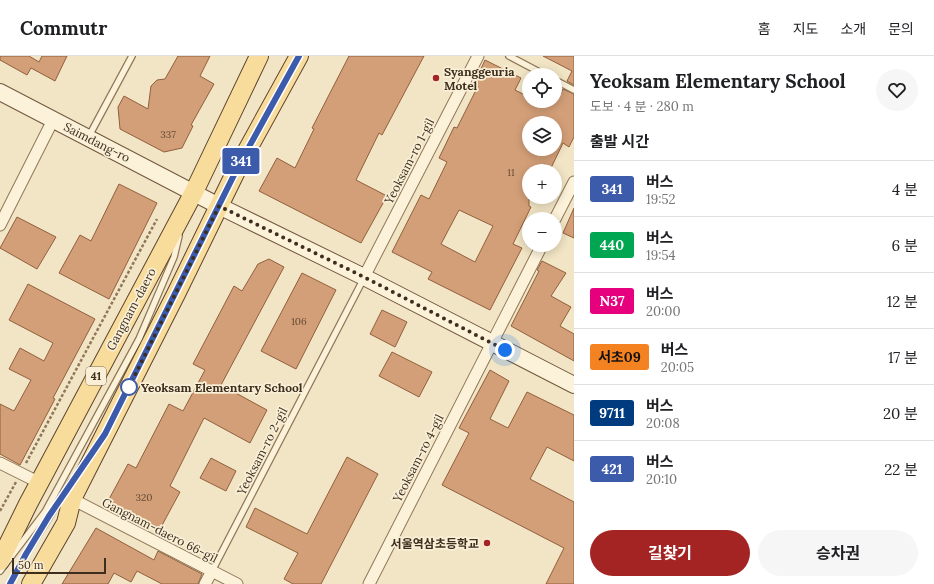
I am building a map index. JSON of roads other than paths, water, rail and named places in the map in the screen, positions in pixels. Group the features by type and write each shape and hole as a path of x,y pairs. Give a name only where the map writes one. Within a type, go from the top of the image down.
{"main road":[{"name":"Gangnam-daero","path":"0,561 194,192 259,56"},
{"path":"31,584 66,523 72,499 239,165 299,56"},
{"name":"Saimdang-ro","path":"0,92 219,206 364,277 491,344 574,385"}],"street":[{"name":"Yeoksam-ro 1-gil","path":"364,277 478,56"},
{"path":"0,225 53,120"},
{"path":"559,212 574,182"},
{"name":"Yeoksam-ro 4-gil","path":"369,584 538,252"},
{"path":"0,463 40,483"},
{"name":"Gangnam-daero 66-gil","path":"72,499 237,584"},
{"path":"205,584 212,571"}],"lane":[{"path":"88,138 132,56"},
{"path":"509,56 532,68"},
{"path":"562,84 574,90"},
{"path":"0,571 45,512 139,339 174,257 180,231 194,192"},
{"name":"Yeoksam-ro 2-gil","path":"212,571 364,277"},
{"path":"79,472 105,434"},
{"path":"10,584 26,554 75,478"}],"place":[{"name":"Syanggeuria Motel","path":"436,78"},
{"name":"Yeoksam Elementary School","path":"129,387"},
{"name":"서울역삼초등학교","path":"487,543"}]}
